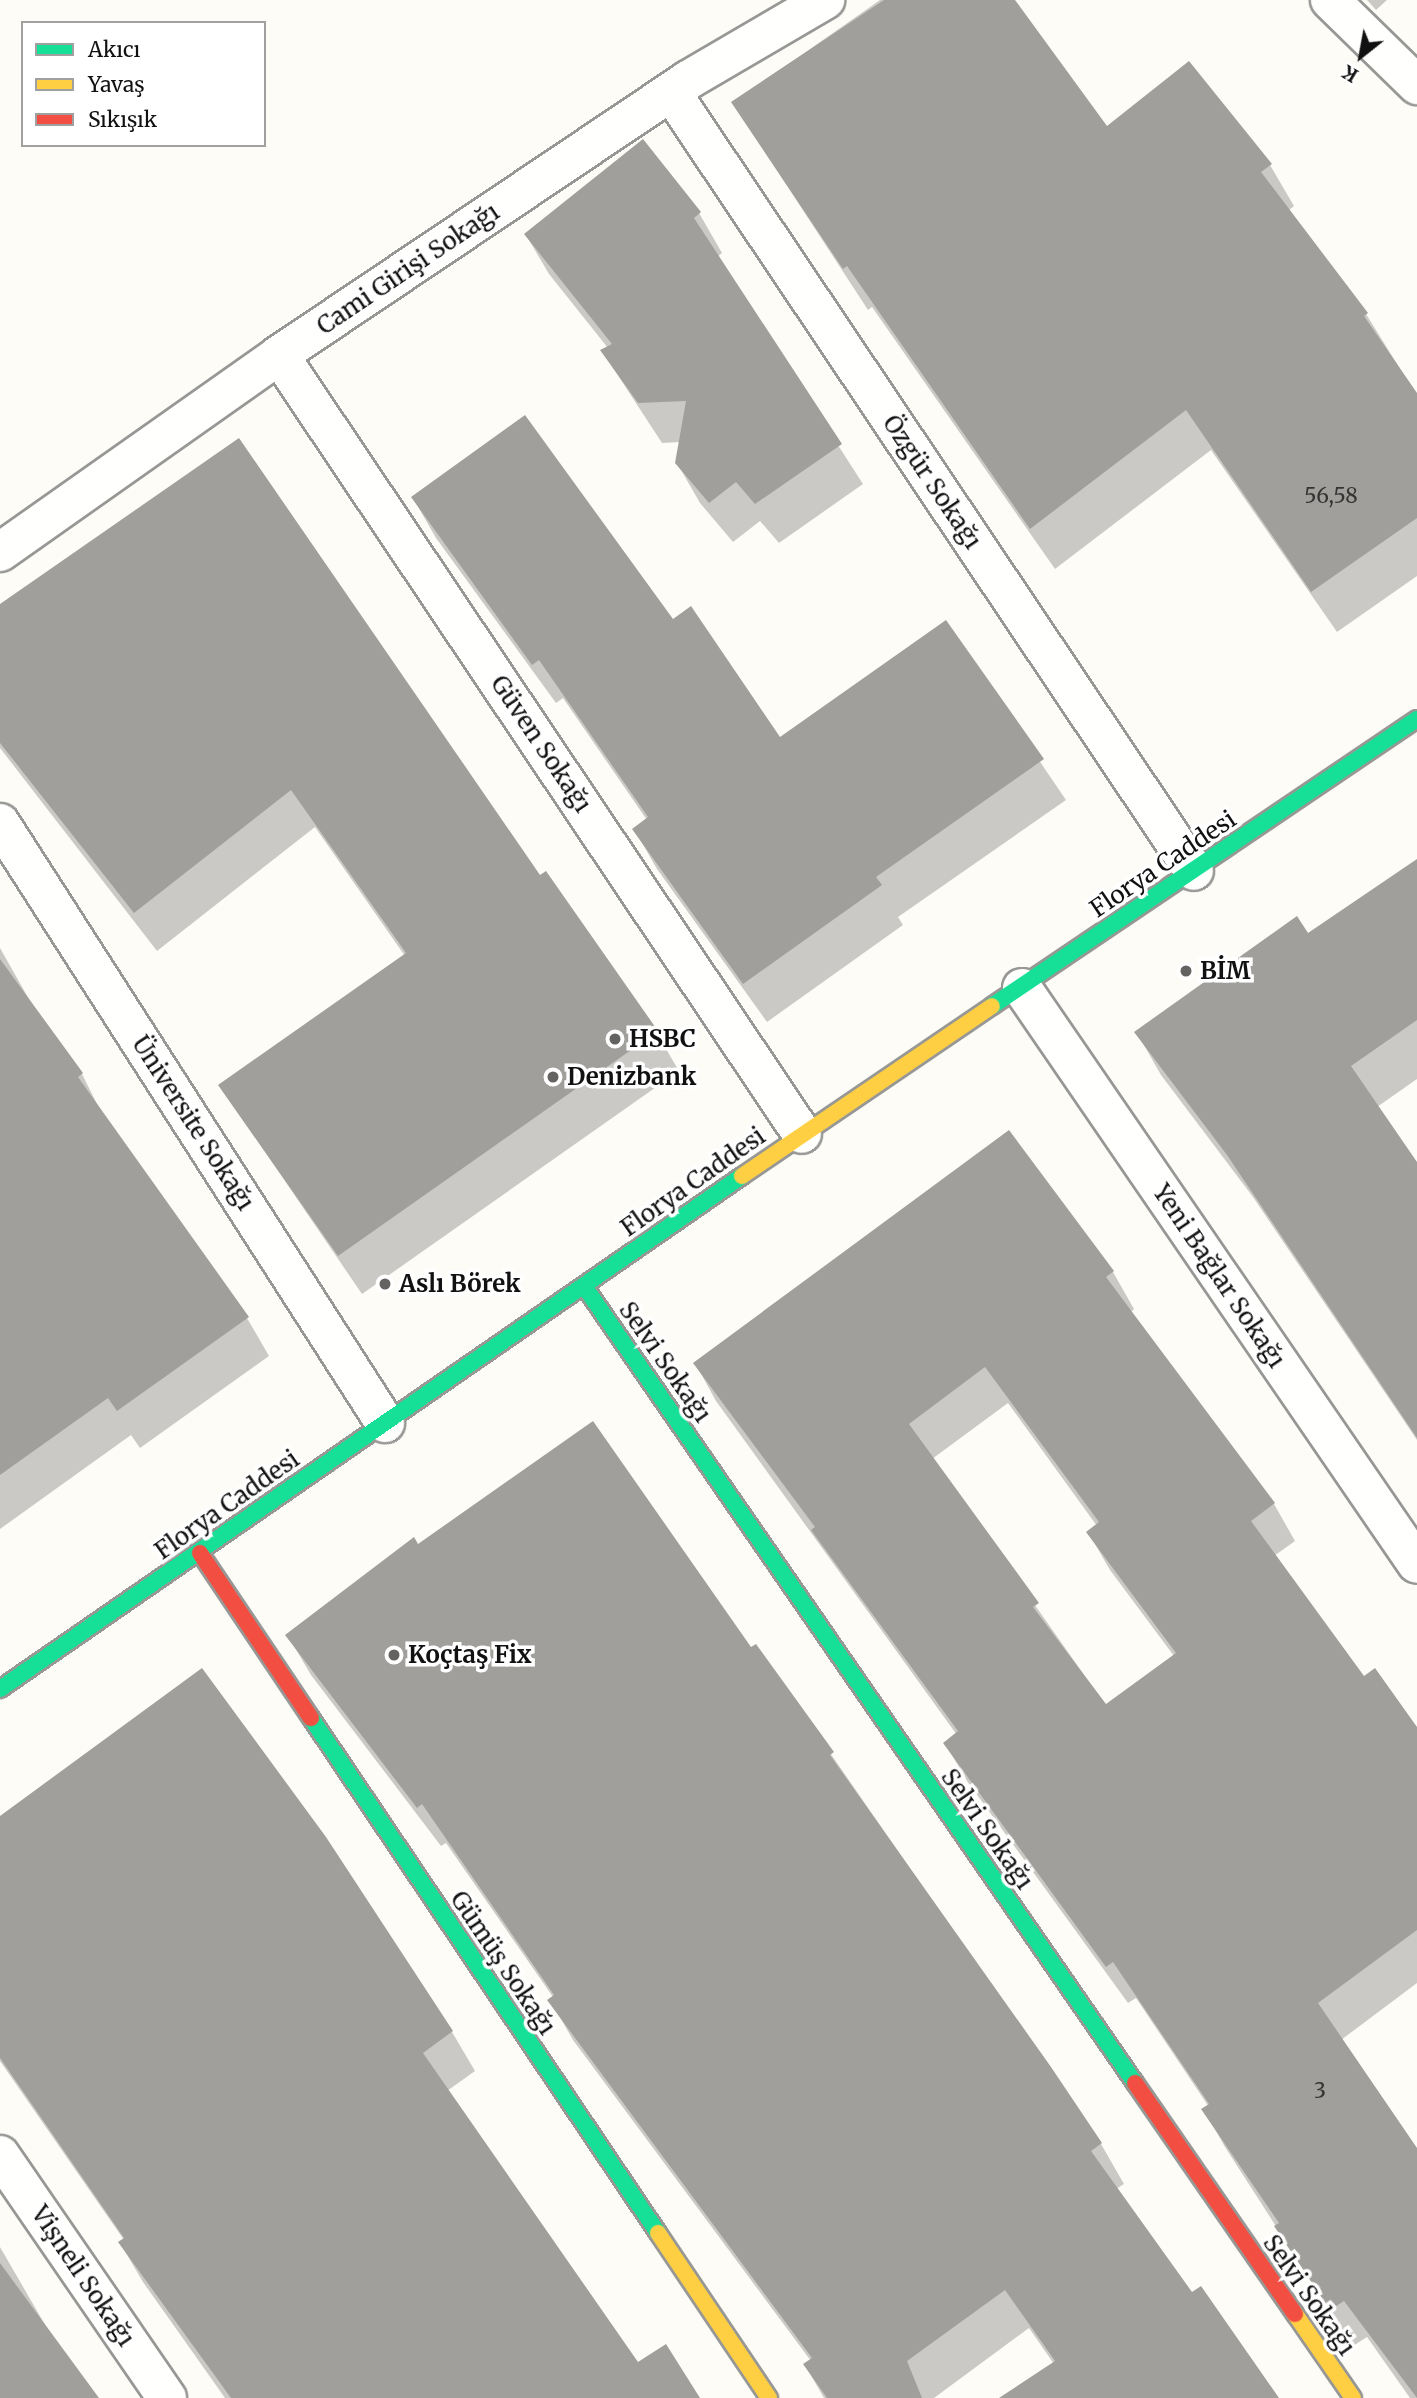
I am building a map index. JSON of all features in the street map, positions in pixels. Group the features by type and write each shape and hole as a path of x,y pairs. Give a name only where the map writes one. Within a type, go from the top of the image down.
{"street":[{"name":"Cami Girişi Sokağı","path":"0,552 279,355 671,92 825,0"},
{"path":"1330,0 1417,85"},
{"name":"Özgür Sokağı","path":"671,92 1194,872"},
{"name":"Güven Sokağı","path":"279,355 802,1134"},
{"name":"Florya Caddesi","path":"0,1689 802,1134 1417,719"},
{"name":"Üniversite Sokağı","path":"0,823 385,1423"},
{"name":"Yeni Bağlar Sokağı","path":"1022,988 1417,1564"},
{"name":"Selvi Sokağı","path":"584,1286 1353,2398"},
{"name":"Gümüş Sokağı","path":"200,1553 769,2398"},
{"name":"Vişneli Sokağı","path":"0,2155 167,2398"}],"building":[{"path":"884,0 1015,0 1107,126 1189,61 1272,164 1261,172 1368,313 1364,316 1417,393 1417,518 1311,592 1186,410 1030,529 847,266 843,269 731,102"},
{"path":"643,139 701,212 694,218 842,444 755,504 736,482 709,503 675,463 686,401 638,403 600,350 612,344 524,234"},
{"path":"525,415 673,619 691,606 780,737 946,620 1044,759 876,877 882,885 743,984 632,829 648,817 539,660 532,665 411,497"},
{"path":"239,438 540,875 546,871 658,1031 338,1256 218,1085 406,953 291,790 134,913 0,743 0,604"},
{"path":"1417,859 1417,1020 1351,1066 1417,1162 1417,1438 1227,1155 1134,1032 1297,916 1308,933"},
{"path":"0,959 83,1073 78,1077 249,1317 117,1411 108,1398 0,1475"},
{"path":"1009,1130 1114,1271 1106,1277 1275,1503 1251,1521 1364,1676 1375,1668 1417,1727 1417,1930 1318,2003 1417,2148 1417,2398 1344,2301 1330,2310 1274,2226 1279,2223 1201,2109 1209,2104 1113,1962 1106,1967 943,1743 958,1731 811,1530 815,1527 693,1363","holes":["985,1367 1099,1522 1086,1532 1176,1653 1106,1704 1033,1607 1039,1603 909,1424"]},
{"path":"593,1421 751,1647 756,1644 834,1752 830,1755 1051,2067 1102,2143 1091,2151 1192,2292 1201,2286 1279,2398 999,2398 1055,2361 1005,2290 907,2361 922,2398 827,2398 803,2364 812,2358 547,2000 554,1995 422,1804 417,1808 285,1635 414,1537 418,1544"},
{"path":"202,1668 326,1837 453,2031 423,2053 638,2362 666,2344 700,2398 231,2398 118,2242 124,2238 0,2058 0,1816"},
{"path":"0,2263 99,2398 0,2398"}],"traffic: fast":[{"path":"992,1006 1417,719"},
{"path":"0,1689 742,1176"},
{"path":"584,1286 1135,2083"},
{"path":"311,1718 658,2233"}],"traffic: slow":[{"path":"742,1176 992,1006"},
{"path":"658,2233 769,2398"},
{"path":"1295,2314 1353,2398"}],"traffic: jam":[{"path":"200,1553 311,1718"},
{"path":"1135,2083 1295,2314"}],"place":[{"name":"BİM","path":"1186,971"},
{"name":"HSBC","path":"615,1039"},
{"name":"Denizbank","path":"553,1077"},
{"name":"Aslı Börek","path":"385,1284"},
{"name":"Koçtaş Fix","path":"394,1655"}]}
